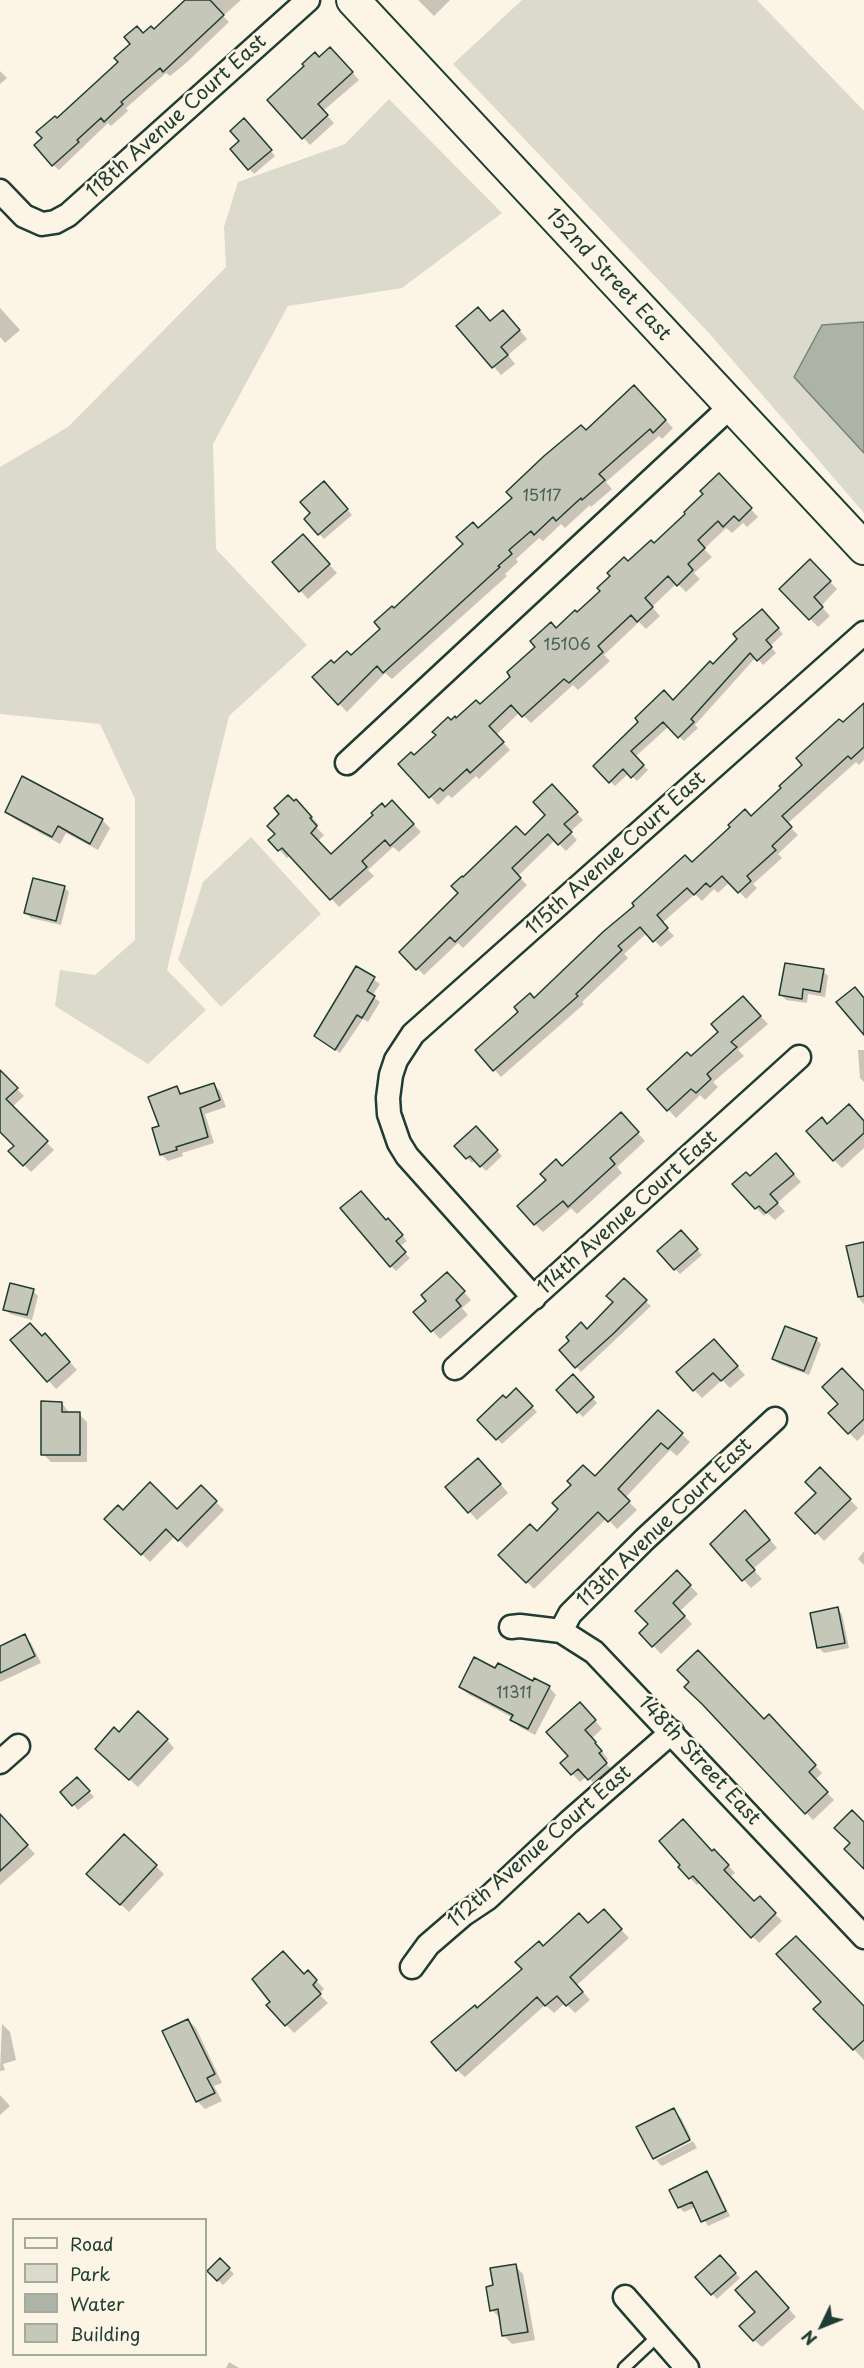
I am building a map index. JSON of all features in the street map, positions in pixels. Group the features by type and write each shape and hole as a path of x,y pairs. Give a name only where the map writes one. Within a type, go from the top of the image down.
{"main road":[{"name":"152nd Street East","path":"353,0 864,548"}],"street":[{"name":"118th Avenue Court East","path":"0,191 24,216 42,224 56,222 68,215 308,0"},
{"path":"347,763 731,406"},
{"name":"115th Avenue Court East","path":"534,1298 407,1156 393,1129 389,1114 388,1089 396,1060 413,1034 864,633"},
{"name":"114th Avenue Court East","path":"455,1368 800,1057"},
{"name":"113th Avenue Court East","path":"561,1631 570,1614 645,1539 775,1419"},
{"name":"148th Street East","path":"511,1627 561,1631 594,1652 864,1937"},
{"name":"112th Avenue Court East","path":"412,1966 428,1945 464,1914 488,1898 569,1822 672,1732"},
{"path":"0,1762 18,1746"},
{"path":"625,2297 687,2368"}],"lane":[{"path":"624,2368 660,2335"}],"green space":[{"path":"522,0 757,0 864,111 864,322 822,325 794,377 864,453 864,513 709,333 453,64"},
{"path":"389,99 502,213 402,288 288,306 213,444 216,549 307,645 229,716 167,970 206,1010 148,1064 55,1006 60,970 95,975 135,940 135,799 100,724 0,714 0,467 68,427 226,267 224,227 238,182 345,144"},
{"path":"251,837 321,914 221,1007 178,960 203,882"}],"water":[{"path":"864,322 864,453 794,377 822,325"}],"building":[{"path":"185,0 210,0 224,15 163,72 160,68 121,102 123,104 104,122 101,118 52,166 34,145 42,138 36,132 55,116 57,118 118,62 114,58 130,44 124,37 137,26 143,33 151,26 154,29"},
{"path":"330,47 353,72 318,104 328,115 302,139 267,100 304,66 302,64 315,52 319,57"},
{"path":"244,118 272,150 248,170 230,149 239,141 230,131"},
{"path":"478,307 490,321 503,310 520,330 501,347 508,355 492,368 456,326"},
{"path":"634,385 666,420 653,433 650,429 599,474 605,480 582,500 581,498 556,521 553,517 534,535 531,531 509,550 512,554 498,566 500,567 383,673 377,666 338,705 312,677 331,660 334,663 347,651 351,655 380,629 374,622 392,606 394,608 463,544 456,537 473,522 478,528 512,498 506,492 544,456 581,425 586,430"},
{"path":"719,473 752,508 739,521 734,516 723,527 718,521 698,540 705,548 688,564 693,570 677,586 668,576 645,598 653,607 637,622 631,615 598,646 603,652 569,683 564,679 522,717 511,705 489,726 504,742 470,773 467,769 443,791 440,788 429,798 398,764 411,752 414,755 436,735 432,732 448,717 451,720 455,716 456,718 476,700 480,704 510,677 507,672 535,647 530,641 551,622 556,628 575,610 577,612 600,591 597,588 610,576 607,573 624,557 628,561 651,540 654,543 685,514 684,512 703,494 700,491"},
{"path":"324,481 348,509 318,535 304,519 310,513 300,502"},
{"path":"303,534 330,564 299,592 272,562"},
{"path":"810,559 831,581 814,597 823,607 809,620 779,589"},
{"path":"762,609 779,628 766,640 772,647 757,661 750,653 691,719 694,722 678,738 663,722 631,751 644,765 631,778 623,769 609,783 593,766 638,722 635,718 664,690 673,700 710,661 713,664 737,639 733,634"},
{"path":"864,703 864,747 851,759 848,756 782,816 792,827 772,846 776,850 747,876 751,881 738,893 722,876 710,887 706,883 694,895 687,888 657,915 668,928 653,942 640,927 618,946 622,950 576,994 578,996 493,1071 475,1050 518,1012 514,1007 530,993 534,998 604,931 634,906 632,903 685,855 692,862 730,827 728,825 745,809 751,816 802,765 796,758 839,719 843,722"},
{"path":"22,776 103,819 90,844 58,826 52,837 5,812"},
{"path":"552,784 578,812 564,824 572,832 558,845 548,834 512,868 521,878 455,942 450,937 416,970 399,952 458,893 451,886 516,826 525,835 545,815 533,802"},
{"path":"288,795 294,801 296,799 312,817 310,818 317,826 311,833 331,854 373,815 371,813 382,803 385,807 392,800 414,824 390,846 385,840 362,861 367,867 330,900 282,848 278,851 268,840 275,834 267,826 279,814 274,808"},
{"path":"33,878 65,886 56,921 24,913"},
{"path":"785,963 824,969 820,992 803,989 802,999 779,995"},
{"path":"356,966 375,977 367,991 375,996 362,1018 357,1015 335,1050 314,1036"},
{"path":"855,987 864,998 864,1035 836,1002"},
{"path":"743,996 761,1016 731,1042 737,1047 707,1074 711,1079 696,1093 691,1089 667,1111 647,1089 687,1052 691,1056 718,1032 711,1024"},
{"path":"0,1070 18,1088 6,1099 48,1141 23,1166 8,1151 14,1146 0,1132"},
{"path":"214,1083 220,1100 200,1108 208,1137 176,1147 177,1150 160,1155 152,1128 159,1126 148,1097 177,1086 180,1094"},
{"path":"849,1104 864,1121 864,1133 833,1161 806,1131 822,1117 827,1124"},
{"path":"621,1112 639,1132 610,1158 615,1164 568,1207 563,1201 534,1225 517,1206 546,1180 540,1174 556,1159 562,1166"},
{"path":"476,1126 498,1150 480,1167 470,1156 466,1159 454,1146"},
{"path":"776,1153 794,1174 770,1194 778,1203 766,1213 759,1206 755,1209 732,1184 746,1172 750,1176"},
{"path":"361,1191 386,1220 388,1218 403,1235 396,1241 406,1252 390,1267 340,1208"},
{"path":"681,1230 698,1249 674,1270 657,1251"},
{"path":"864,1242 864,1296 858,1297 846,1246"},
{"path":"447,1272 465,1291 456,1300 461,1306 431,1332 413,1312 426,1301 421,1295"},
{"path":"624,1278 647,1300 575,1368 559,1350 569,1341 566,1337 581,1322 587,1329 613,1302 606,1296"},
{"path":"10,1283 34,1289 27,1315 3,1310"},
{"path":"30,1323 42,1336 45,1333 70,1362 47,1382 10,1340"},
{"path":"785,1326 817,1338 804,1371 772,1359"},
{"path":"714,1339 738,1366 721,1381 713,1373 693,1391 676,1372"},
{"path":"842,1368 864,1391 864,1419 848,1434 828,1413 838,1404 822,1387"},
{"path":"573,1374 594,1397 577,1413 556,1390"},
{"path":"516,1388 533,1406 496,1440 477,1420 503,1395 506,1398"},
{"path":"41,1401 62,1402 62,1412 80,1412 80,1455 41,1455"},
{"path":"658,1410 683,1433 668,1449 661,1443 618,1489 630,1501 608,1522 598,1512 526,1583 498,1555 530,1524 537,1531 558,1509 552,1503 571,1485 567,1481 583,1465 595,1476"},
{"path":"478,1458 501,1484 468,1513 445,1487"},
{"path":"820,1467 851,1499 815,1534 795,1513 816,1493 805,1482"},
{"path":"150,1482 177,1509 201,1485 217,1501 178,1541 166,1529 141,1555 104,1519 118,1505 123,1510"},
{"path":"745,1510 770,1540 746,1560 755,1570 742,1581 710,1544"},
{"path":"677,1570 691,1585 673,1603 685,1616 652,1647 639,1633 648,1624 635,1611"},
{"path":"838,1607 845,1643 817,1648 810,1613"},
{"path":"25,1634 35,1656 0,1673 0,1646"},
{"path":"698,1650 764,1719 769,1714 816,1765 809,1772 828,1792 805,1814 684,1687 689,1682 677,1670"},
{"path":"474,1657 495,1668 498,1663 533,1681 534,1678 550,1686 528,1729 510,1720 513,1715 459,1687"},
{"path":"580,1702 596,1720 585,1730 602,1751 599,1753 607,1763 588,1780 578,1769 571,1775 560,1763 568,1756 546,1732"},
{"path":"138,1711 168,1739 129,1780 95,1749 114,1727 119,1732"},
{"path":"77,1777 90,1791 72,1806 60,1792"},
{"path":"852,1810 864,1822 864,1869 844,1849 850,1843 834,1828"},
{"path":"0,1814 28,1845 0,1871"},
{"path":"683,1819 712,1851 714,1849 729,1865 724,1870 754,1901 760,1896 776,1913 751,1938 693,1876 689,1879 659,1841"},
{"path":"124,1834 157,1865 120,1905 86,1874"},
{"path":"604,1909 622,1929 570,1977 583,1992 566,2006 557,1996 545,2006 537,1997 456,2071 431,2042 475,2005 477,2008 522,1969 515,1962 539,1941 543,1946 579,1913 588,1923"},
{"path":"796,1936 864,2006 864,2040 853,2050 813,2009 821,2002 776,1954"},
{"path":"283,1951 304,1974 308,1970 317,1980 313,1985 321,1994 285,2026 266,2005 270,2002 252,1979"},
{"path":"188,2019 215,2074 207,2078 215,2093 196,2102 162,2031"},
{"path":"674,2108 690,2140 653,2159 636,2127"},
{"path":"707,2171 726,2211 701,2222 692,2202 678,2208 669,2190"},
{"path":"720,2255 736,2273 711,2295 695,2277"},
{"path":"220,2258 230,2268 217,2281 207,2271"},
{"path":"516,2264 528,2332 502,2336 498,2309 490,2311 486,2287 493,2285 490,2268"},
{"path":"756,2271 789,2308 753,2341 739,2326 755,2312 735,2290"}]}
